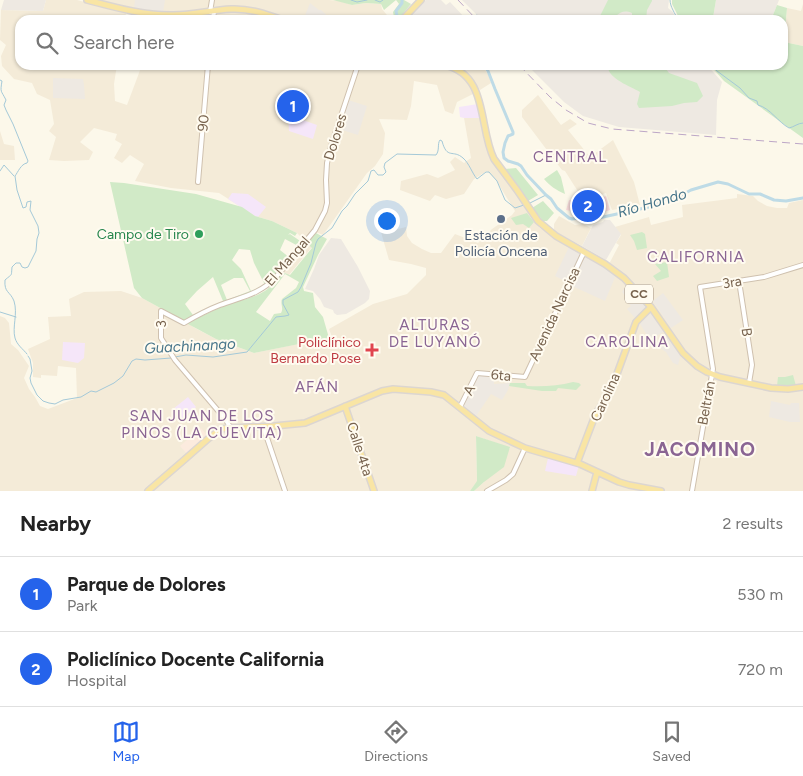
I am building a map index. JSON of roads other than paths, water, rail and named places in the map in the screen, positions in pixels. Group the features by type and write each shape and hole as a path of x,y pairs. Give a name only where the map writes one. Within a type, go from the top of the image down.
{"main road":[{"path":"87,0 109,3 131,11 156,15 176,15 231,9 268,15"},
{"path":"407,15 420,0"},
{"name":"CC","path":"457,70 469,79 474,86 479,99 487,144 491,154 538,221 550,232 618,272 651,307 688,358 702,370 712,374 780,389 803,387"},
{"name":"Carolina","path":"577,463 596,413 610,393 636,322 651,307"},
{"path":"148,491 220,429 305,423 382,391 393,389 444,395 489,431 525,448 577,463 629,485 661,491"},
{"name":"Calle 4ta","path":"346,406 374,491"},
{"path":"592,491 597,472"}],"street":[{"path":"212,0 212,15"},
{"name":"90","path":"198,182 208,70"},
{"name":"Dolores","path":"325,211 327,203 327,163 356,70"},
{"name":"El Mangal","path":"161,311 184,323 220,305 261,290 269,284 315,230 325,211"},
{"name":"Avenida Narcisa","path":"525,377 584,252"},
{"name":"3ra","path":"700,287 764,277 803,265"},
{"name":"B","path":"739,281 752,365 749,383"},
{"name":"Beltrán","path":"692,491 712,374 700,287"},
{"name":"3","path":"161,311 161,338 173,357 226,420 230,428"},
{"name":"6ta","path":"477,373 525,377"},
{"name":"A","path":"460,407 477,373"},
{"path":"263,426 285,491"},
{"path":"487,491 506,480 512,474 525,448"}],"waterway":[{"name":"Río Hondo","path":"351,0 357,2 367,0"},
{"name":"Río Hondo","path":"375,0 380,2 383,0"},
{"name":"Río Hondo","path":"397,15 396,11 402,0"},
{"path":"670,0 676,15"},
{"name":"Río Hondo","path":"487,70 513,132 513,134 508,136 505,143 504,158 521,166 557,208 569,218 594,219 649,207 691,190 718,182 728,184 749,194 760,194 774,200 786,201 803,198"},
{"path":"716,70 789,128 803,123"},
{"name":"Guachinango","path":"0,80 2,81 1,91 6,100 4,105 28,161 21,166 15,176 17,190 23,208 26,207 27,202 31,201 30,210 38,226 39,233 36,251 28,267 25,268 20,263 16,263 12,267 11,275 5,280 5,287 15,306 15,338 27,354"},
{"name":"Guachinango","path":"175,357 186,355 213,357 247,352 276,317 289,315 283,300 298,292 301,287 318,239 332,228 355,194 368,181 371,171 374,170 378,175 383,175 386,172 385,163 397,154 436,155 440,140 448,152 459,155 465,160 477,179 486,172 489,172 497,181 505,200 515,208 524,205"},
{"path":"0,171 4,165 14,176"},
{"name":"Guachinango","path":"530,203 546,195"},
{"path":"0,312 16,317"},
{"name":"Guachinango","path":"28,356 32,371 31,383 37,395 43,401 55,404 63,400 81,397 91,391 96,392 114,383 123,376 132,361 136,359 171,358"}],"railway":[{"path":"458,0 472,15"},
{"path":"524,70 550,97 566,110 588,123 612,129 803,144"}],"place":[{"name":"Parque de Dolores","path":"293,106"},
{"name":"Policlínico Docente California","path":"588,206"},
{"name":"Estación de Policía Oncena","path":"501,219"},
{"name":"Campo de Tiro","path":"199,234"},
{"name":"Policlínico Bernardo Pose","path":"372,350"}],"district":[{"name":"CENTRAL","path":"570,157"},
{"name":"CALIFORNIA","path":"696,257"},
{"name":"ALTURAS DE LUYANÓ","path":"435,334"},
{"name":"CAROLINA","path":"627,342"},
{"name":"AFÁN","path":"317,387"},
{"name":"SAN JUAN DE LOS PINOS (LA CUEVITA)","path":"202,424"},
{"name":"JACOMINO","path":"700,449"}]}
